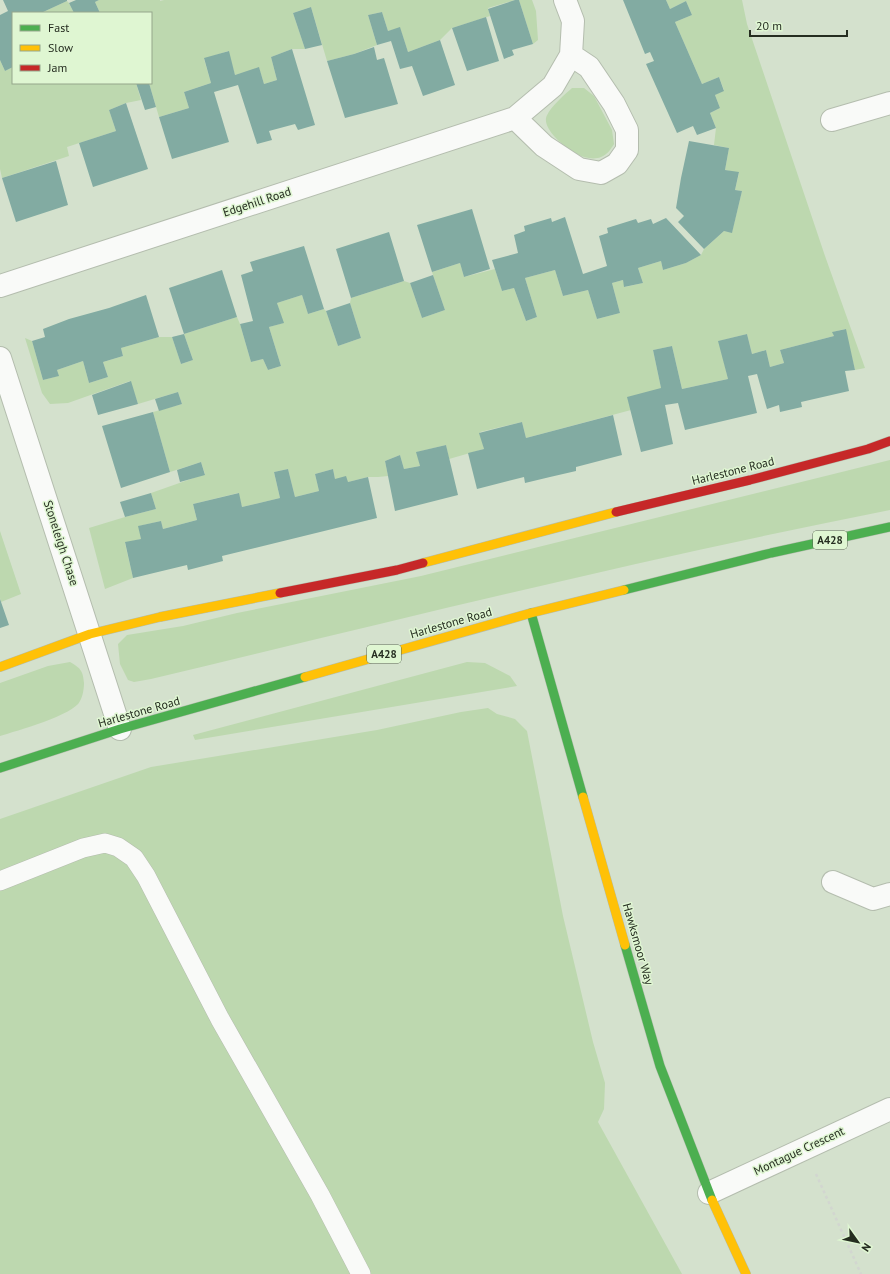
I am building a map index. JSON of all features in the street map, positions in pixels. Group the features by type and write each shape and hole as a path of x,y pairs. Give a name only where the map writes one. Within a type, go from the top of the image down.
{"street":[{"path":"515,118 544,146 579,169 601,173 617,164 627,150 627,130 614,104 589,67 571,55 573,21 565,0"},
{"name":"Edgehill Road","path":"0,286 515,118 553,86 571,55"},
{"path":"832,120 890,103"},
{"name":"Stoneleigh Chase","path":"0,358 120,729"},
{"name":"Harlestone Road","path":"0,667 90,634 168,616 397,570 632,508 868,450 890,441"},
{"name":"Harlestone Road","path":"0,768 120,729 531,613 771,553 890,527"},
{"name":"Hawksmoor Way","path":"531,613 660,1066 709,1193 746,1274"},
{"path":"833,882 873,899 890,894"},
{"name":"Montague Crescent","path":"709,1193 890,1109"}],"lane":[{"path":"0,881 83,848 105,843 118,847 134,858 149,882 220,1019 320,1195 361,1274"}],"path":[{"path":"816,1174 861,1274"}],"green space":[{"path":"99,0 515,0 488,8 490,16 452,28 440,40 408,52 400,28 388,31 382,12 368,15 377,45 354,54 327,61 311,7 293,13 305,49 292,49 271,57 277,80 264,84 259,68 235,75 228,51 204,59 211,83 184,92 189,108 159,117 149,84 152,84 152,12 100,12 95,2"},
{"path":"519,0 532,0 536,11 538,40 533,44"},
{"path":"666,0 742,0 747,24 825,256 865,368 855,370 845,329 833,332 834,336 780,350 784,363 770,367 766,350 752,354 747,334 719,341 728,379 682,389 672,346 653,350 661,388 631,410 526,438 522,422 480,432 484,449 449,459 446,445 417,452 420,466 404,469 400,455 385,461 388,476 368,477 348,482 335,479 333,469 315,474 319,491 295,497 288,469 274,472 280,498 242,507 238,493 193,504 197,520 163,529 161,521 139,526 141,539 125,543 133,578 105,589 89,528 156,509 151,493 205,474 201,462 170,472 153,412 182,404 178,392 138,404 130,381 68,403 50,404 42,393 25,338 32,341 43,380 58,376 57,370 83,361 89,383 108,377 103,362 123,356 121,348 159,337 172,337 181,364 193,360 184,334 237,317 251,362 263,359 268,370 281,366 269,327 283,323 277,303 302,295 308,314 324,309 338,346 361,338 350,303 351,298 404,281 410,283 422,318 445,310 432,272 460,263 464,277 495,269 502,291 514,288 526,321 537,317 525,278 555,270 563,296 588,290 597,319 620,313 612,283 623,280 625,287 643,283 638,268 661,261 663,270 686,263 701,255 704,249 724,231 732,232 742,191 735,190 739,173 725,170 729,148 714,145 716,128 710,113 720,108 715,95 724,90 719,77 702,84 675,22 692,15 686,1 670,9"},
{"path":"67,1 74,12 43,12"},
{"path":"0,60 5,71 12,68 12,84 136,84 141,100 126,103 109,110 116,131 67,147 69,156 2,178 0,169"},
{"path":"572,88 584,88 594,96 612,130 614,144 609,152 603,156 592,158 573,152 552,134 546,123 546,118 550,110"},
{"path":"890,460 890,510 612,569 151,679 134,682 128,680 120,664 118,644 127,635 183,626 237,613 421,576"},
{"path":"0,531 21,594 1,602 0,598"},
{"path":"70,662 80,670 83,675 83,694 80,701 67,712 56,717 0,736 0,683 48,666"},
{"path":"467,662 485,663 510,676 517,686 195,740 193,735"},
{"path":"488,708 497,714 515,719 527,731 563,916 593,1042 605,1083 604,1109 598,1122 682,1274 0,1274 0,819 151,767 377,730 461,712"}],"building":[{"path":"3,0 67,0 43,12 12,12 12,68 5,71 0,60 0,15 8,11"},
{"path":"76,0 99,0 95,2 100,12 74,12 69,3"},
{"path":"519,0 533,44 512,50 514,55 504,59 488,9"},
{"path":"623,0 666,0 670,9 686,1 692,15 675,22 702,84 719,77 724,91 715,95 720,108 710,113 716,128 697,135 693,126 677,133 646,64 654,61 650,52 645,54"},
{"path":"311,7 322,45 305,49 293,13"},
{"path":"382,12 388,31 400,27 408,52 440,40 455,85 423,96 412,66 400,69 391,41 377,45 368,15"},
{"path":"486,17 499,61 467,71 452,28"},
{"path":"374,47 377,60 384,58 398,104 345,118 327,61"},
{"path":"292,49 315,125 298,130 295,124 269,131 272,140 257,144 238,85 214,92 229,142 172,159 159,117 189,108 184,92 211,83 204,58 229,51 235,75 259,67 264,84 277,80 271,57"},
{"path":"136,84 149,84 156,107 145,110"},
{"path":"126,103 148,169 93,187 79,143 116,131 109,110"},
{"path":"689,141 729,148 725,170 739,172 735,190 742,191 732,233 724,231 704,249 678,222 684,216 676,208"},
{"path":"56,161 68,205 16,222 2,178"},
{"path":"472,209 490,269 464,277 460,263 432,272 417,225"},
{"path":"565,217 583,274 607,266 599,236 608,233 607,228 636,219 638,223 651,219 653,224 666,218 701,255 686,263 663,270 661,261 638,268 643,283 624,287 623,280 612,283 620,313 597,319 588,290 563,296 555,270 525,278 537,317 526,321 514,288 502,291 492,260 518,253 514,235 525,231 524,226 551,218 552,222"},
{"path":"389,232 404,281 351,298 336,249"},
{"path":"304,246 324,309 308,314 302,295 277,303 284,323 269,327 281,366 268,370 263,359 251,362 240,324 253,321 241,275 253,271 250,262"},
{"path":"222,270 237,317 184,334 169,288"},
{"path":"433,275 445,310 422,318 410,283"},
{"path":"146,295 159,337 121,348 123,356 103,362 108,377 89,383 83,361 57,370 59,376 43,380 32,341 45,337 43,329 69,319 109,308"},
{"path":"350,303 361,338 338,346 326,311"},
{"path":"846,329 855,370 845,371 849,391 801,402 802,407 780,412 779,405 767,409 757,374 748,376 757,413 685,430 678,403 665,405 673,444 641,452 627,397 661,388 653,350 672,346 682,389 728,379 718,341 747,334 752,354 766,350 770,367 784,363 780,350 834,336 832,332"},
{"path":"184,334 193,360 181,364 172,337"},
{"path":"131,381 138,404 98,415 92,395"},
{"path":"178,392 182,404 159,411 155,399"},
{"path":"153,412 170,472 121,488 102,426"},
{"path":"613,415 622,455 576,467 576,471 525,483 524,477 477,489 468,453 484,449 479,433 522,422 526,438"},
{"path":"446,445 458,495 395,511 385,461 400,455 404,469 420,466 416,452"},
{"path":"201,462 205,475 180,482 177,470"},
{"path":"288,469 295,497 319,491 315,474 333,469 335,479 346,476 348,482 368,477 377,518 222,556 223,561 188,570 187,565 133,578 125,542 141,539 138,526 161,521 163,529 197,520 193,504 239,493 242,507 280,498 274,472"},
{"path":"151,493 156,509 125,517 120,502"},
{"path":"0,599 9,625 0,628"}],"traffic: fast":[{"path":"624,590 771,553 890,527"},
{"path":"531,613 583,797"},
{"path":"0,768 120,729 305,677"},
{"path":"625,945 660,1066 712,1200"}],"traffic: slow":[{"path":"423,563 616,512"},
{"path":"305,677 531,613 624,590"},
{"path":"0,667 90,634 160,617 280,593"},
{"path":"583,797 625,945"},
{"path":"712,1200 746,1274"}],"traffic: jam":[{"path":"616,512 750,480 868,449 890,441"},
{"path":"280,593 397,570 423,563"}]}
